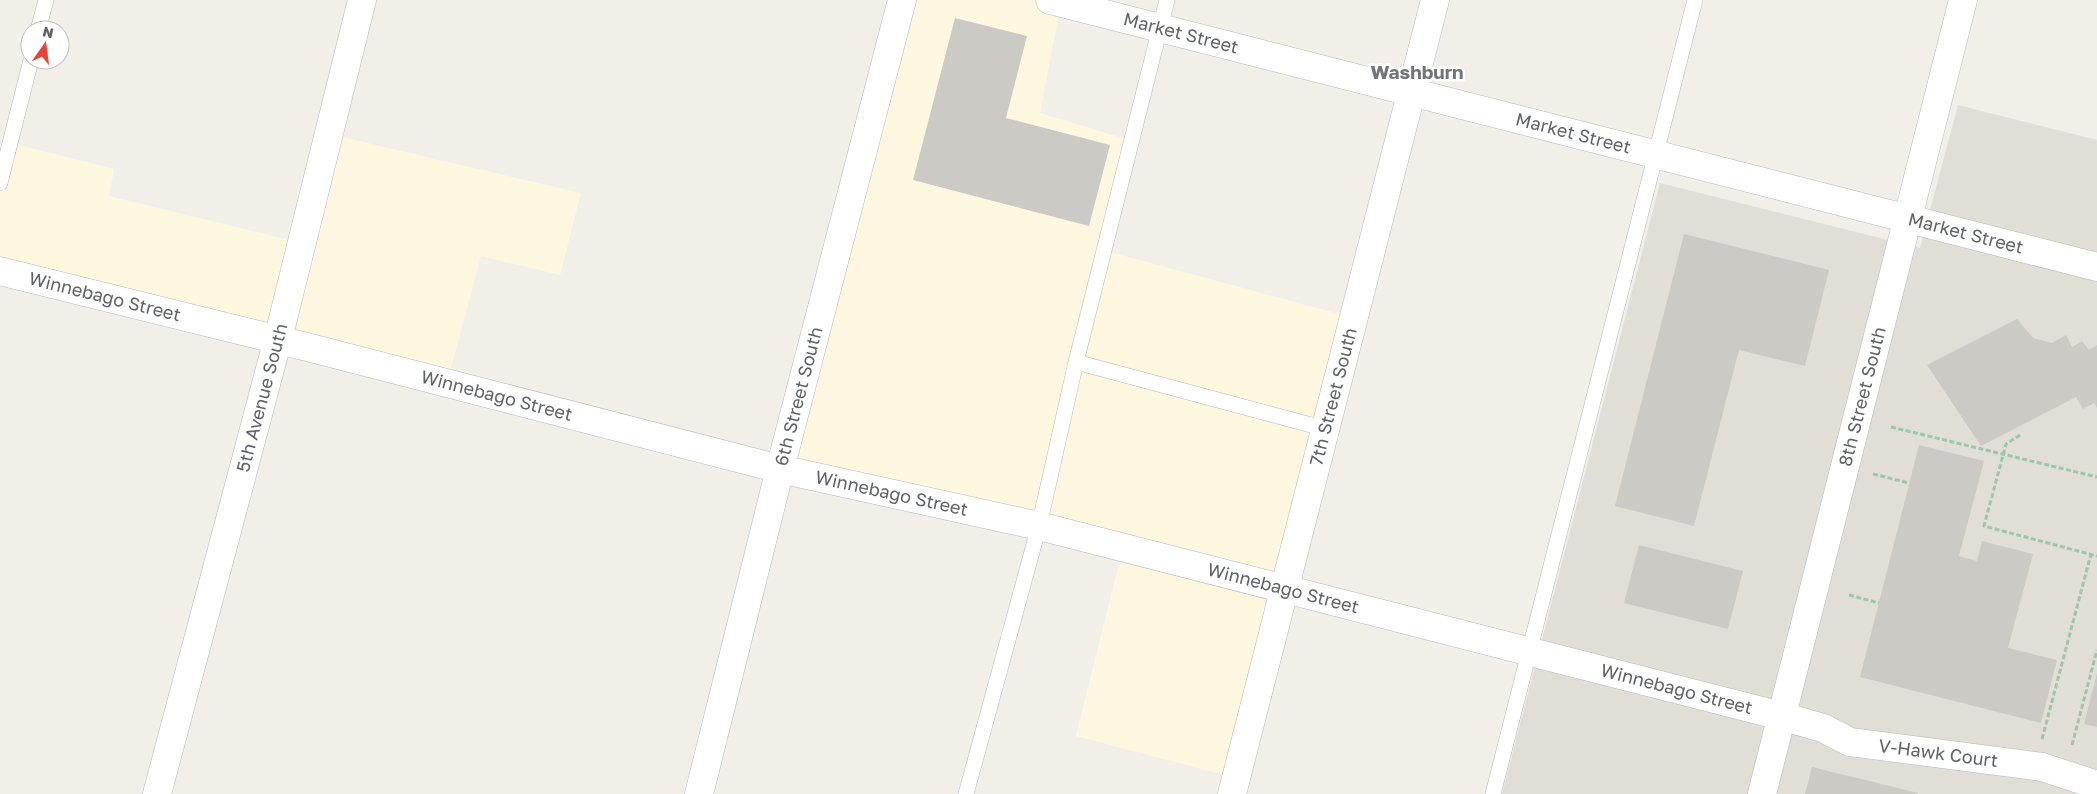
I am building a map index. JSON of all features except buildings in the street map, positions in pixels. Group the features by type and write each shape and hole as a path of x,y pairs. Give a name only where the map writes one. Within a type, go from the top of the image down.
{"street":[{"name":"5th Avenue South","path":"157,794 278,340 362,0"},
{"name":"6th Street South","path":"699,794 780,469 902,0"},
{"name":"Market Street","path":"1050,0 2097,266"},
{"name":"7th Street South","path":"1232,794 1435,0"},
{"name":"8th Street South","path":"1762,794 1963,0"},
{"name":"Winnebago Street","path":"0,271 278,340 780,469 1039,526 1528,653 1781,716"},
{"name":"V-Hawk Court","path":"1781,716 1823,728 1850,742 2037,766 2072,775 2097,785"}],"lane":[{"path":"41,20 46,0"},
{"path":"966,794 1039,526 1076,362 1167,0"},
{"path":"1493,794 1695,0"},
{"path":"0,183 28,70"},
{"path":"1076,362 1326,429"}],"path":[{"path":"1891,427 2097,477"},
{"path":"2020,435 2006,444 1984,526 2097,556"},
{"path":"1845,467 1909,483"},
{"path":"2037,766 2091,554"},
{"path":"1849,596 1879,603"},
{"path":"2071,748 2097,650"}],"shaded area":[{"path":"902,0 1050,0 1061,3 1040,113 1132,141 1106,251 1354,318 1236,778 1076,736 1123,548 780,469"},
{"path":"1958,105 2097,140 2097,794 1502,794 1660,183 1920,248"},
{"path":"329,134 581,193 560,275 481,256 447,383 0,271 0,183 10,143 114,169 109,196 302,243"}],"district":[{"name":"Washburn","path":"1417,72"}]}
